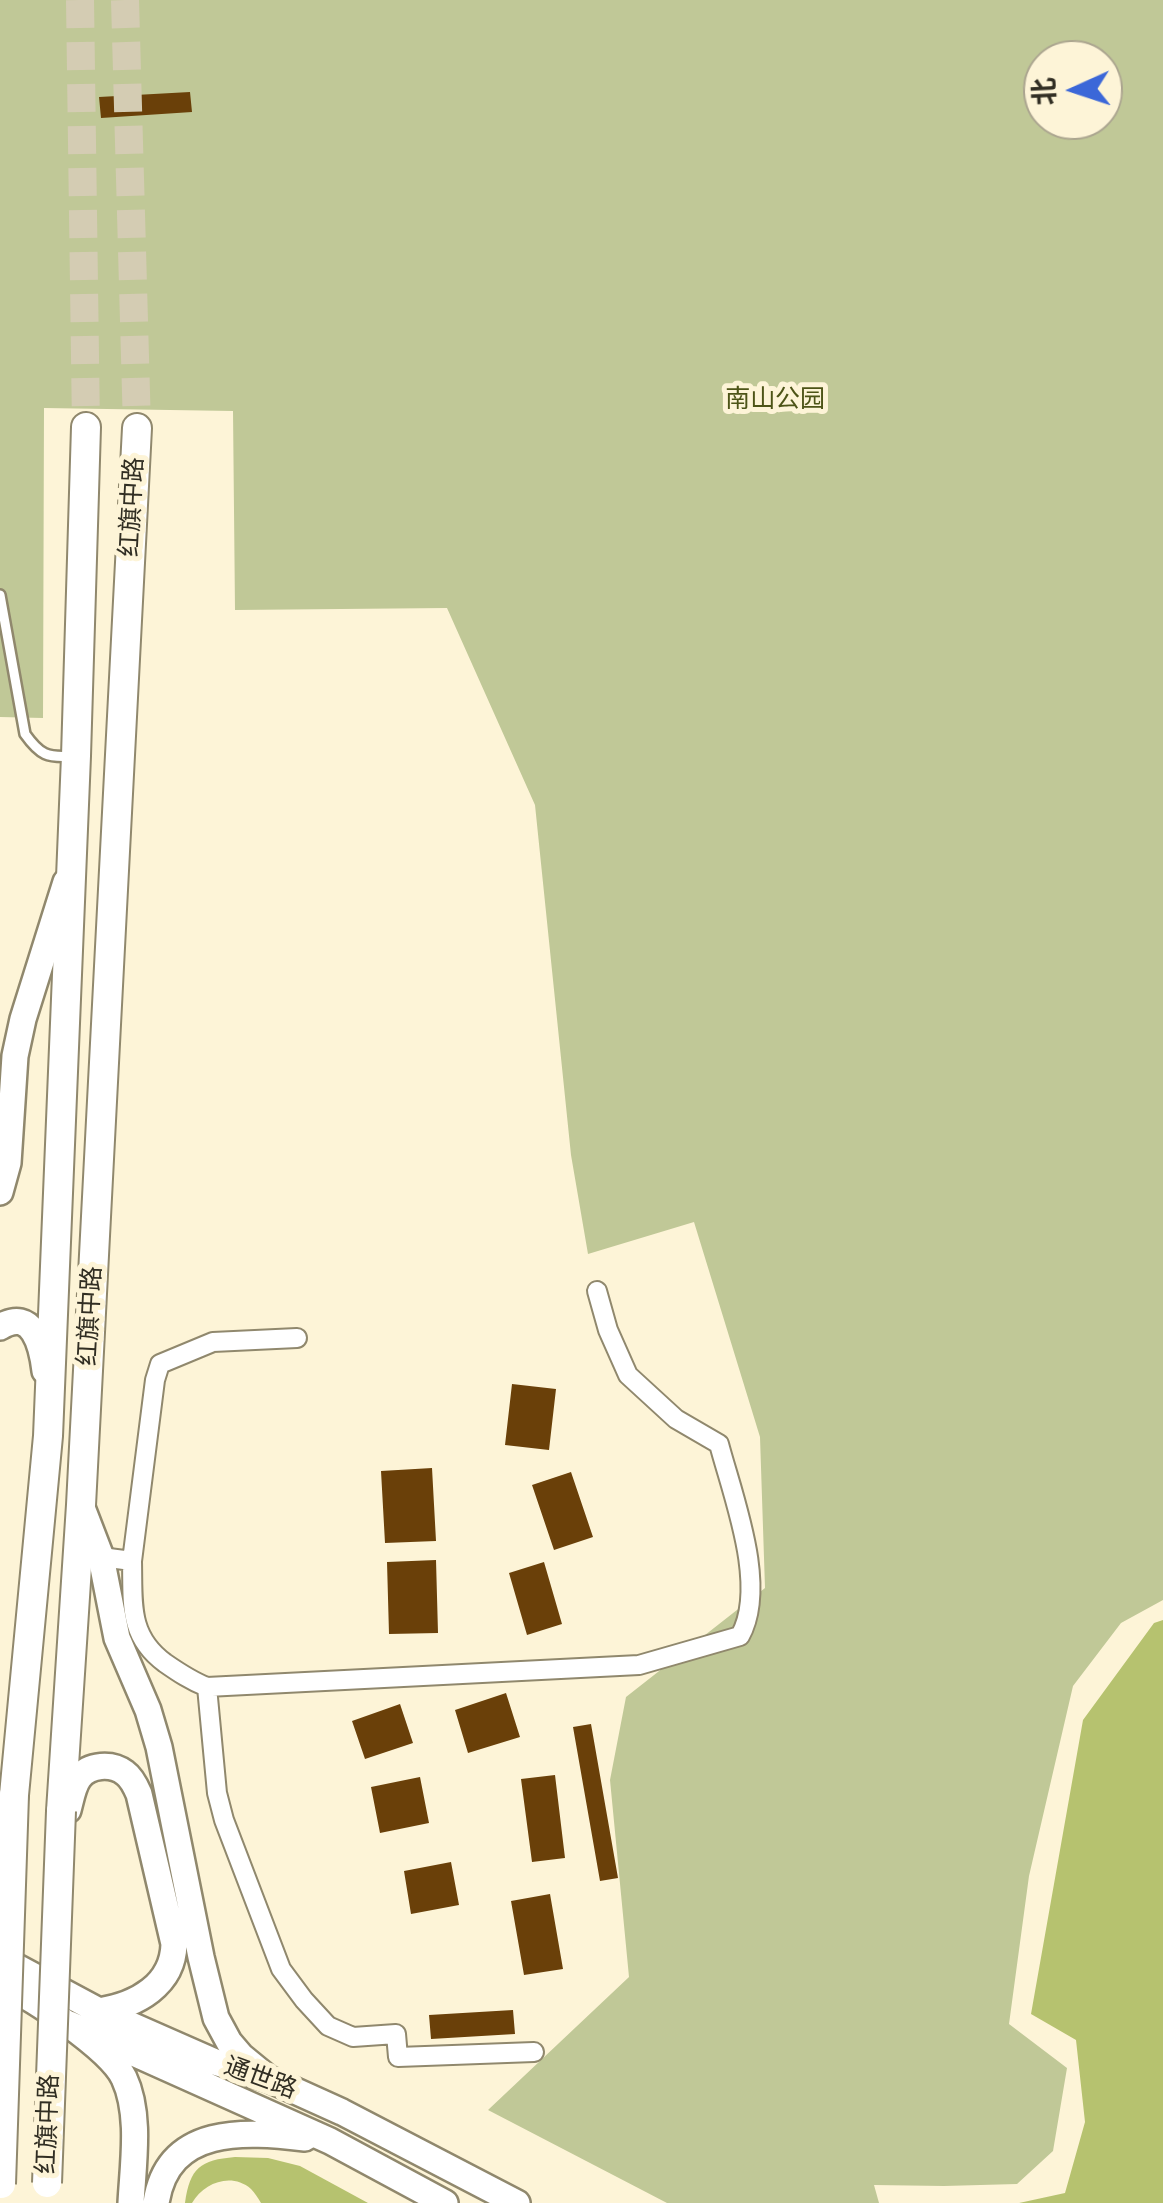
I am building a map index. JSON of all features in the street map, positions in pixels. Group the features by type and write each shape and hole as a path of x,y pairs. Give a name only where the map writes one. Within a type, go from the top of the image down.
{"main road":[{"name":"红旗中路","path":"0,2198 14,1795 48,1436 86,427"},
{"name":"红旗中路","path":"46,2193 60,1825 81,1505 137,428"},
{"path":"0,1192 8,1163 16,1056 23,1019 70,868"},
{"path":"0,1327 10,1322 24,1323 39,1340 46,1379 48,1436"},
{"path":"81,1505 101,1557 117,1638 148,1710 159,1747 216,2018 229,2042 269,2079"},
{"path":"60,1825 81,1775 104,1766 127,1774 138,1794 171,1928 174,1958 169,1972 154,1988 122,2006 100,2010"},
{"name":"通世路","path":"0,1958 100,2010 215,2062 269,2079 342,2112 517,2203"},
{"path":"4,1986 70,2024 117,2068 127,2088 133,2120 132,2203"},
{"name":"通世路","path":"70,2024 330,2142 445,2203"},
{"path":"156,2203 163,2175 170,2165 204,2141 243,2134 330,2142"}],"street":[{"path":"297,1338 213,1342 160,1364 132,1561 133,1608 149,1651 206,1687 640,1665 740,1636 749,1619 750,1561 719,1444 676,1419 628,1375 608,1330 597,1291"},
{"path":"101,1557 132,1561"},
{"path":"206,1687 214,1770 224,1820 281,1969 304,2000 328,2026 354,2037 396,2034 398,2056 534,2052"}],"lane":[{"path":"0,595 24,734 37,752 56,758 76,756"}],"green space":[{"name":"南山公园","path":"0,0 1163,0 1163,1600 1121,1623 1073,1686 1029,1876 1009,2024 1067,2068 1053,2151 1017,2184 874,2185 879,2203 667,2203 488,2110 629,1977 610,1780 626,1697 765,1588 760,1437 694,1222 588,1254 571,1155 535,805 447,608 235,610 233,411 44,408 43,718 0,717"},
{"path":"1163,1620 1163,2203 1019,2203 1065,2193 1085,2122 1076,2040 1031,2014 1083,1720 1154,1623"},
{"path":"235,2157 268,2158 300,2166 368,2203 261,2203 243,2184 227,2181 211,2185 192,2203 185,2203 190,2181 199,2168"}],"building":[{"path":"190,92 192,112 101,118 99,97"},
{"path":"512,1384 556,1389 549,1450 505,1445"},
{"path":"432,1468 436,1541 385,1543 381,1471"},
{"path":"571,1472 593,1537 554,1550 532,1485"},
{"path":"436,1560 438,1633 389,1634 387,1562"},
{"path":"544,1562 562,1624 527,1635 509,1573"},
{"path":"506,1693 520,1737 468,1753 455,1710"},
{"path":"400,1704 413,1743 365,1759 352,1721"},
{"path":"591,1724 618,1878 600,1881 573,1727"},
{"path":"555,1775 565,1858 532,1862 521,1779"},
{"path":"420,1777 429,1823 380,1833 371,1787"},
{"path":"451,1862 459,1905 411,1914 404,1871"},
{"path":"550,1894 563,1969 524,1975 511,1901"},
{"path":"513,2010 515,2034 431,2039 429,2015"}],"tunnel":[{"path":"80,0 86,427"},
{"path":"125,0 137,428"}]}
